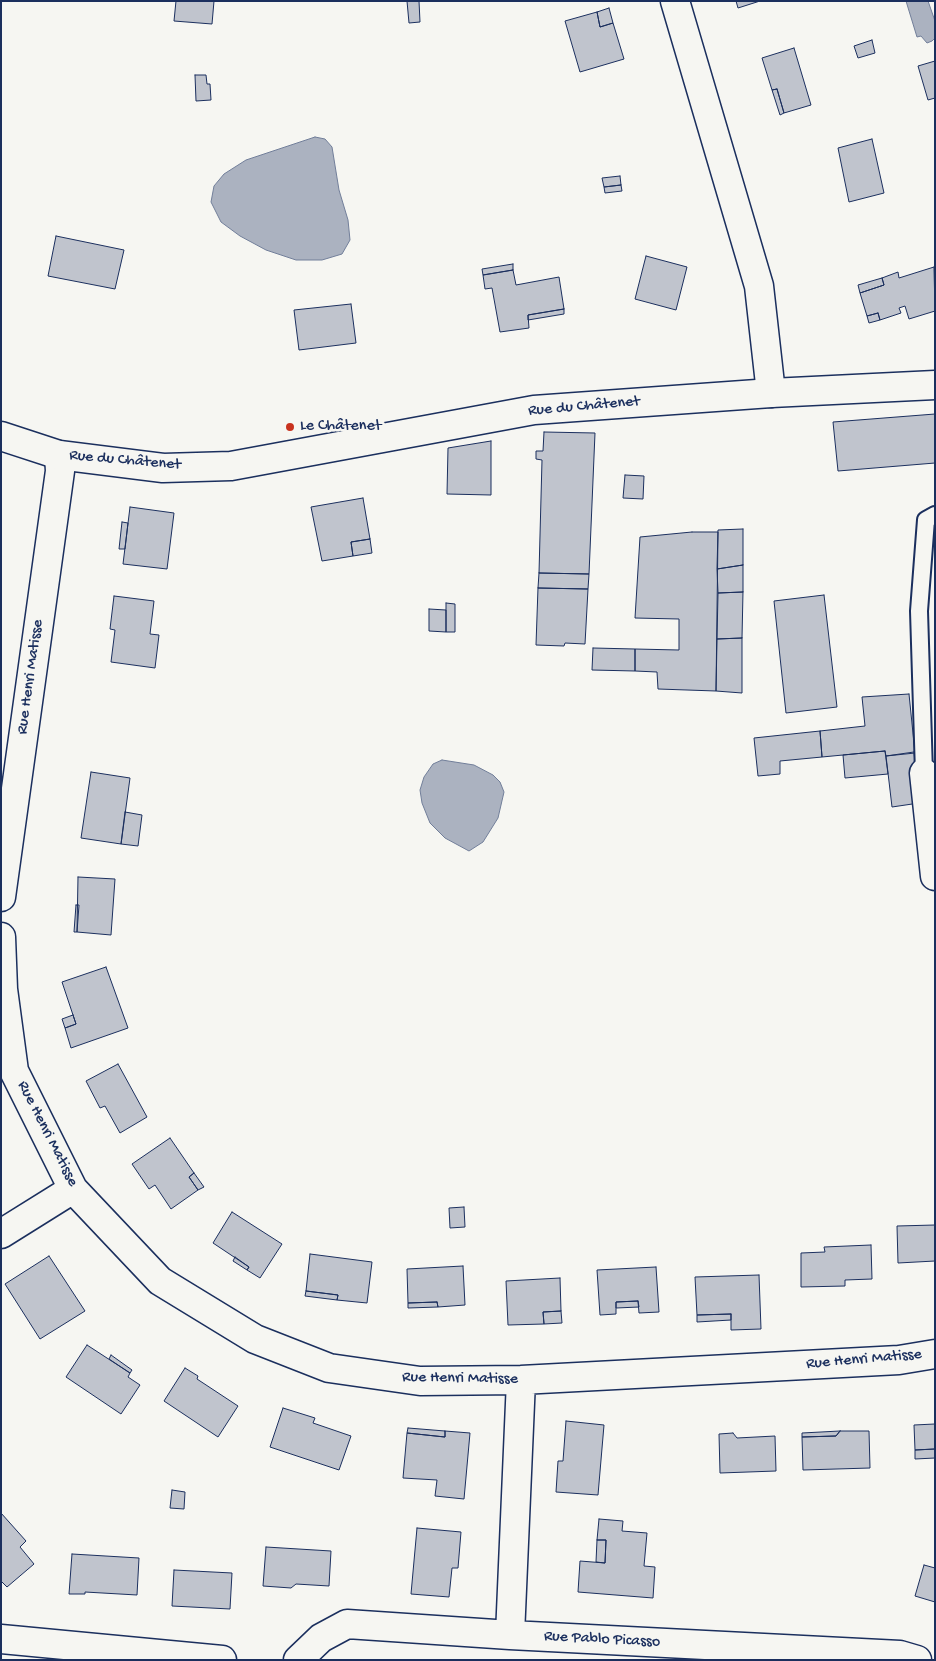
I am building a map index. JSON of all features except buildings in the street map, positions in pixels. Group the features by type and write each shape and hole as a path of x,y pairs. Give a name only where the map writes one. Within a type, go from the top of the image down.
{"street":[{"path":"675,1 759,286 771,393"},
{"name":"Rue du Châtenet","path":"1,436 59,456 163,468 231,466 534,410 771,393 935,385"},
{"name":"Rue Henri Matisse","path":"1,898 60,471 59,456"},
{"path":"924,772 935,876"},
{"name":"Rue Henri Matisse","path":"1,937 3,989 14,1071 73,1189 160,1281 255,1339 329,1368 420,1381 521,1380 900,1360 935,1354"},
{"path":"1,1234 73,1189"},
{"path":"510,1635 521,1380"},
{"name":"Rue Pablo Picasso","path":"298,1660 320,1638 347,1624 510,1635 900,1655 917,1660"},
{"path":"1,1639 222,1660"}],"lane":[{"path":"924,772 919,611 926,520 935,515"}],"shaded area":[{"path":"906,1 928,1 935,21 935,38 932,41 927,43 921,36 917,37"},
{"path":"315,137 325,139 332,147 339,190 348,220 350,240 342,254 322,260 296,260 266,250 240,236 221,222 211,202 214,186 224,174 246,160"},
{"path":"442,760 474,765 493,775 500,782 504,792 498,818 483,842 469,851 445,838 430,823 422,803 420,790 424,777 433,764"}],"place":[{"name":"Le Châtenet","path":"290,427"}]}
